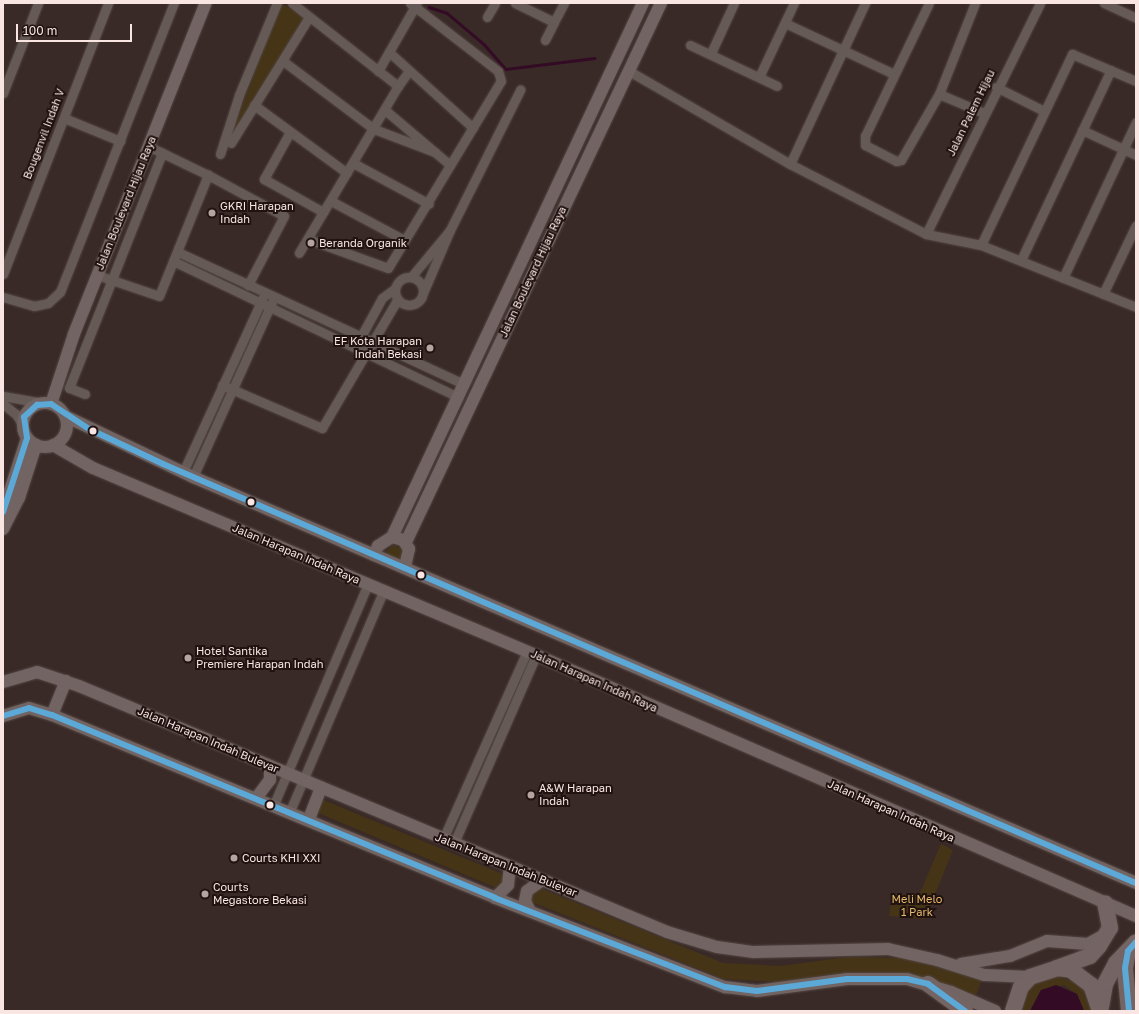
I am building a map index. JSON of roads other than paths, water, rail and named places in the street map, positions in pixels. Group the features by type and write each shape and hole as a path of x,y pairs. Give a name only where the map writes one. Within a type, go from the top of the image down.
{"highway":[{"path":"1013,1011 1021,987 1030,977 1090,956 1109,931 1111,921 1105,903"},
{"path":"1100,1011 1105,984 1116,963 1132,946"},
{"path":"1129,1011 1125,968 1132,946"},
{"path":"1057,968 1071,970 1091,985 1100,1011"},
{"path":"928,984 965,1011"}],"street":[{"path":"3,93 38,3"},
{"name":"Bougenvil Indah V","path":"3,274 108,3"},
{"path":"3,297 29,307 41,306 58,296 174,3"},
{"name":"Jalan Boulevard Hijau Raya","path":"46,404 206,3"},
{"path":"220,154 238,95 277,3"},
{"path":"292,3 398,86"},
{"path":"487,18 494,3"},
{"path":"515,3 554,22"},
{"path":"545,40 564,3"},
{"name":"Jalan Boulevard Hijau Raya","path":"392,537 643,3"},
{"name":"Jalan Boulevard Hijau Raya","path":"406,542 661,3"},
{"path":"711,53 734,3"},
{"path":"759,77 794,3"},
{"path":"790,164 842,49 865,3"},
{"path":"929,3 894,74 864,141 896,161 902,160 939,94 976,3"},
{"name":"Jalan Palem Hijau","path":"926,234 996,87 1040,3"},
{"path":"1104,3 1136,18"},
{"path":"308,239 385,269 429,204 501,76 414,4 378,71"},
{"path":"231,143 283,61 309,16"},
{"path":"785,23 894,74"},
{"path":"690,44 777,86"},
{"path":"389,52 473,128"},
{"path":"981,245 1042,110 1072,54 1136,81"},
{"path":"283,61 374,129 435,152"},
{"path":"1021,260 1112,70"},
{"path":"299,253 374,129 398,86 409,71"},
{"path":"629,71 790,164 926,234 981,245 1136,307"},
{"path":"996,87 1042,110"},
{"path":"397,300 413,305 423,293 450,230 520,90"},
{"path":"939,94 984,113"},
{"path":"254,105 347,173"},
{"path":"385,110 450,165"},
{"path":"64,118 120,141"},
{"path":"1063,278 1136,122"},
{"path":"1082,130 1136,155"},
{"path":"290,132 264,179 323,212"},
{"path":"148,146 208,175 284,216 248,285"},
{"path":"573,152 588,158"},
{"path":"85,394 69,388 162,153"},
{"path":"353,163 429,204"},
{"path":"99,271 159,296 208,175"},
{"path":"331,201 404,240"},
{"path":"1103,294 1136,225"},
{"path":"358,362 355,348 359,337 382,298 394,289 400,280 411,277 450,230"},
{"path":"178,252 372,344 464,384"},
{"path":"173,261 368,354 456,400 468,409"},
{"path":"411,277 420,282 423,293"},
{"path":"222,385 320,428 358,362 368,354 372,344 397,300 394,289"},
{"path":"188,475 222,385 264,293"},
{"path":"188,475 232,389 274,298"},
{"path":"3,396 46,404 64,416 89,429 188,475 405,567 1136,883"},
{"path":"3,404 16,414 32,441 20,498 3,529"},
{"path":"23,426 26,413 46,404"},
{"path":"32,441 53,444 66,430 64,416"},
{"path":"72,456 66,447 69,435 75,430 89,429"},
{"path":"3,512 32,441"},
{"name":"Jalan Harapan Indah Raya","path":"53,444 72,456 532,653 1136,916"},
{"path":"374,555 378,546 392,537 406,542 409,549 405,567"},
{"path":"274,804 368,584"},
{"path":"290,811 384,590"},
{"path":"448,841 532,653"},
{"name":"Jalan Harapan Indah Bulevar","path":"3,682 37,672 64,686 303,779 667,932 717,947 754,952 888,950 954,964 984,975 1030,977"},
{"path":"54,711 64,686"},
{"path":"3,716 29,708 54,711 495,898 725,987 757,991 866,978 907,979 928,984 995,1011"},
{"path":"257,797 270,780 270,766"},
{"path":"309,819 321,787"},
{"path":"495,898 508,885 510,866"},
{"path":"530,911 526,901 527,891 542,880"},
{"path":"954,964 989,962 1047,941 1095,942 1109,931"}],"waterway":[{"path":"429,7 447,13 484,44 506,69 594,58"}],"place":[{"name":"GKRI Harapan Indah","path":"212,213"},
{"name":"Beranda Organik","path":"311,243"},
{"name":"EF Kota Harapan Indah Bekasi","path":"430,348"},
{"name":"Hotel Santika Premiere Harapan Indah","path":"188,658"},
{"name":"A&W Harapan Indah","path":"531,795"},
{"name":"Courts KHI XXI","path":"234,858"},
{"name":"Courts Megastore Bekasi","path":"205,894"}],"park label":[{"name":"Meli Melo 1 Park","path":"917,906"}]}
